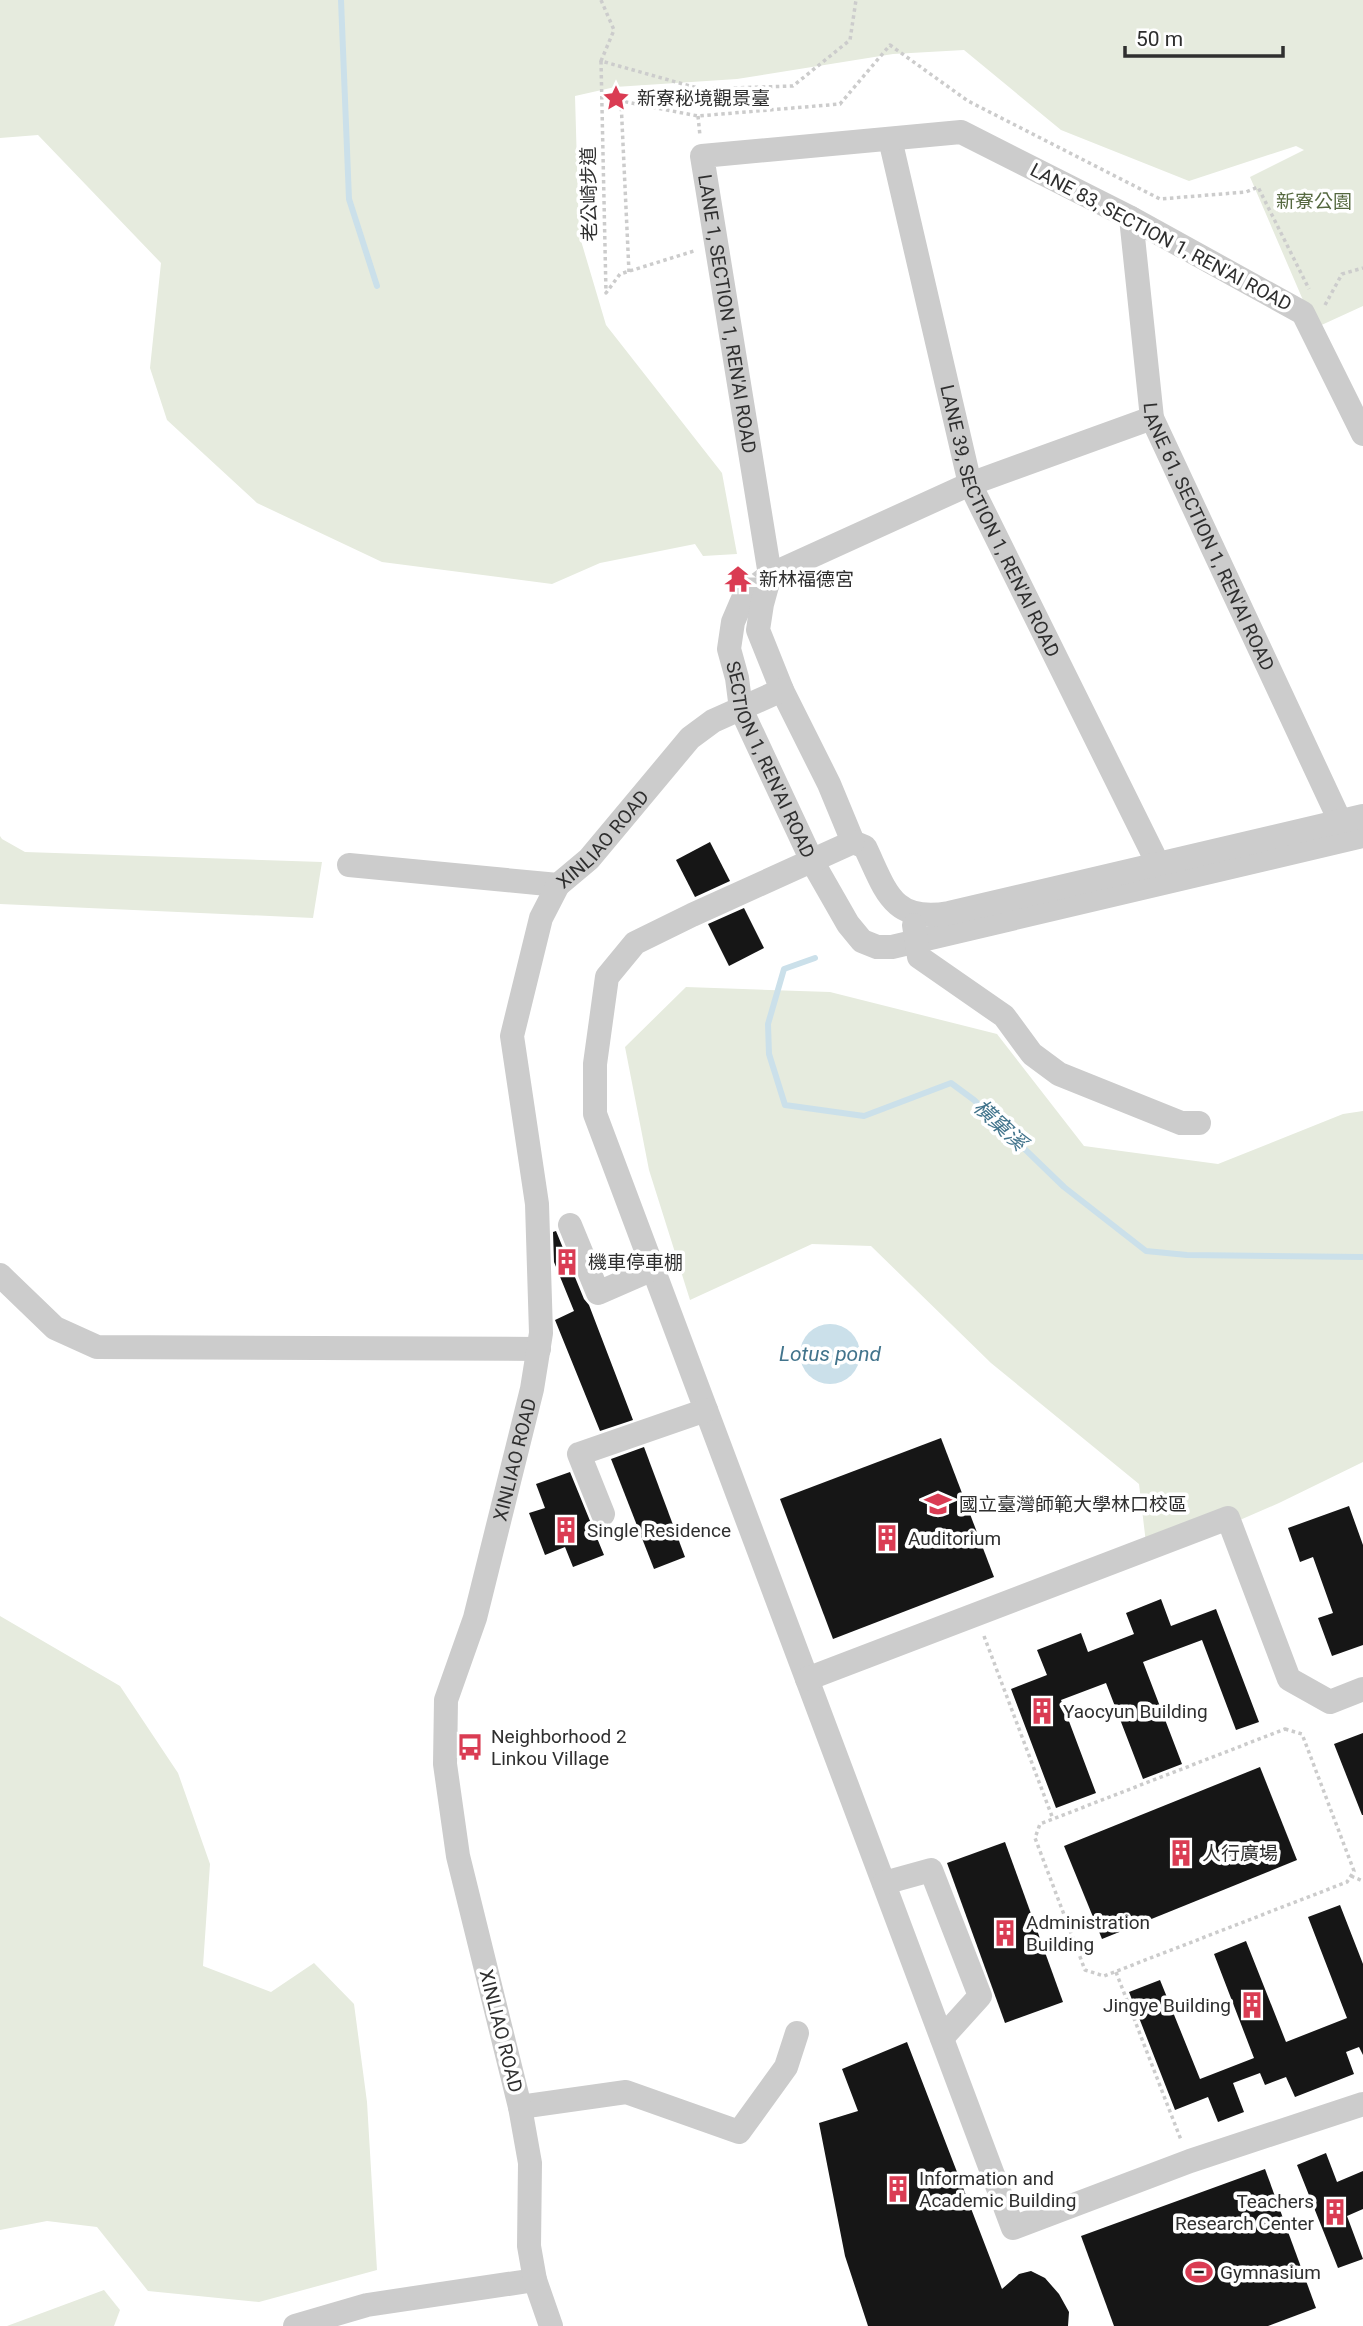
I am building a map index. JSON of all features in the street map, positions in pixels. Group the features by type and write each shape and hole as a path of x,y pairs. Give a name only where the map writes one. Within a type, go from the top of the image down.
{"street":[{"name":"LANE 83, SECTION 1, REN'AI ROAD","path":"890,139 961,132 1131,218 1303,313 1363,434"},
{"name":"LANE 1, SECTION 1, REN'AI ROAD","path":"770,575 702,156 890,139"},
{"name":"LANE 39, SECTION 1, REN'AI ROAD","path":"890,139 970,484 1162,874"},
{"name":"LANE 61, SECTION 1, REN'AI ROAD","path":"1131,218 1153,418 1354,829"},
{"path":"770,575 970,484 1153,418"},
{"name":"SECTION 1, REN'AI ROAD","path":"770,575 758,630 782,690 829,784 853,842 865,847 895,904 924,916 1162,874"},
{"name":"SECTION 1, REN'AI ROAD","path":"770,575 745,594 733,622 729,649 737,678 741,709 812,860 848,925 862,941 877,947 915,941 1162,874 1354,829"},
{"name":"XINLIAO ROAD","path":"551,2326 536,2280 529,2246 530,2163 520,2107 458,1856 445,1764 446,1700 475,1618 531,1389 541,1333 537,1204 512,1036 541,918 558,885 589,859 690,738 713,721 782,690"},
{"path":"853,842 635,943 607,977 595,1064 595,1114 1013,2228 1190,2161 1363,2104"},
{"path":"349,866 558,885"},
{"path":"914,914 915,941 919,957 1004,1016 1032,1054 1059,1074 1181,1123 1199,1123"},
{"path":"570,1225 598,1293 653,1269"},
{"path":"0,1275 55,1328 97,1347 539,1349"},
{"path":"603,1514 579,1454 706,1410"},
{"path":"807,1679 1228,1518 1289,1679 1330,1702 1363,1689"},
{"path":"884,1883 931,1870 980,1996 942,2038"},
{"path":"520,2107 626,2092 739,2132 786,2067 797,2033"},
{"path":"295,2326 367,2305 536,2280"}],"path":[{"path":"601,0 614,30 601,61 701,89 793,86 850,40 856,0"},
{"name":"老公崎步道","path":"601,61 606,293 620,274 629,272"},
{"path":"621,101 629,272 715,244"},
{"path":"1303,313 1321,313 1342,274 1363,268"},
{"path":"976,1614 1053,1819"},
{"path":"1285,1729 1302,1734 1354,1871 1347,1882 1104,1976 1085,1970 1035,1838 1040,1824 1053,1819 1285,1729"},
{"path":"1351,1877 1363,1881"},
{"path":"1116,1972 1190,2161"}],"green space":[{"name":"新寮公園","path":"0,0 1363,0 1363,306 1315,328 1250,177 1304,150 1296,146 1189,181 1061,130 964,50 893,54 737,79 615,87 575,96 579,234 606,325 722,473 737,554 703,556 695,544 600,563 552,584 382,562 257,503 167,420 150,368 161,263 38,135 0,138"},
{"path":"0,836 25,852 322,862 313,918 0,904"},
{"path":"686,987 830,992 997,1034 1084,1146 1218,1164 1343,1114 1363,1111 1363,1462 1279,1503 1148,1560 1139,1484 991,1363 871,1246 812,1244 690,1300 649,1170 625,1047"},
{"path":"0,1616 120,1686 178,1773 210,1864 203,1966 271,1992 314,1963 354,2004 367,2102 377,2270 259,2302 148,2291 97,2227 47,2221 0,2230"},
{"path":"104,2290 120,2310 114,2326 7,2326"}],"water":[{"name":"Lotus pond","path":"830,1324 851,1333 860,1354 851,1375 830,1384 809,1375 800,1354 809,1333"}],"building":[{"path":"710,842 730,881 695,897 676,860"},
{"path":"744,908 764,948 729,966 708,924"},
{"path":"556,1231 584,1299 589,1305 633,1420 600,1431 555,1320 574,1311 554,1262 553,1232"},
{"name":"Auditorium","path":"941,1438 994,1577 833,1639 780,1499"},
{"path":"644,1447 685,1557 654,1569 611,1459"},
{"name":"Single Residence","path":"570,1472 604,1555 573,1567 565,1547 545,1555 529,1513 545,1508 536,1484"},
{"path":"1349,1506 1363,1545 1363,1645 1332,1656 1318,1618 1333,1613 1313,1557 1300,1562 1288,1528"},
{"name":"Yaocyun Building","path":"1161,1599 1171,1626 1216,1609 1259,1722 1236,1730 1202,1640 1143,1662 1182,1764 1143,1779 1106,1683 1061,1700 1096,1793 1056,1808 1011,1689 1047,1675 1037,1650 1081,1633 1088,1652 1134,1634 1126,1613"},
{"path":"1363,1733 1363,1815 1362,1815 1334,1744"},
{"name":"人行廣場","path":"1260,1767 1297,1860 1102,1939 1064,1846"},
{"name":"Administration Building","path":"1005,1842 1063,2002 1005,2023 947,1863"},
{"name":"Jingye Building","path":"1340,1905 1363,1964 1363,2055 1359,2047 1346,2052 1354,2074 1295,2097 1286,2077 1265,2085 1260,2073 1233,2083 1244,2112 1218,2122 1208,2097 1175,2110 1129,1992 1160,1980 1200,2079 1254,2058 1214,1954 1246,1941 1286,2042 1347,2018 1308,1917"},
{"name":"Information and Academic Building","path":"907,2042 1002,2289 1019,2274 1031,2271 1045,2278 1059,2294 1069,2312 1068,2326 868,2326 845,2256 819,2123 858,2111 842,2069"},
{"name":"Teachers Research Center","path":"1326,2153 1337,2182 1363,2171 1363,2209 1347,2216 1363,2259 1338,2268 1297,2165"},
{"name":"Gymnasium","path":"1265,2169 1316,2308 1268,2326 1114,2326 1081,2236"}],"waterway":[{"path":"341,0 349,199 377,286"},
{"name":"橫窠溪","path":"815,958 784,969 768,1024 769,1054 785,1105 864,1116 951,1083 974,1100 1064,1187 1146,1251 1187,1255 1363,1257"}],"place":[{"name":"新寮秘境觀景臺","path":"616,98"},
{"name":"新林福德宮","path":"738,579"},
{"name":"機車停車棚","path":"567,1262"},
{"name":"國立臺灣師範大學林口校區","path":"938,1504"},
{"name":"Single Residence","path":"566,1530"},
{"name":"Auditorium","path":"887,1538"},
{"name":"Yaocyun Building","path":"1042,1711"},
{"name":"Neighborhood 2 Linkou Village","path":"470,1747"},
{"name":"人行廣場","path":"1181,1853"},
{"name":"Administration Building","path":"1005,1933"},
{"name":"Jingye Building","path":"1252,2005"},
{"name":"Information and Academic Building","path":"898,2189"},
{"name":"Teachers Research Center","path":"1335,2212"},
{"name":"Gymnasium","path":"1199,2272"}]}
